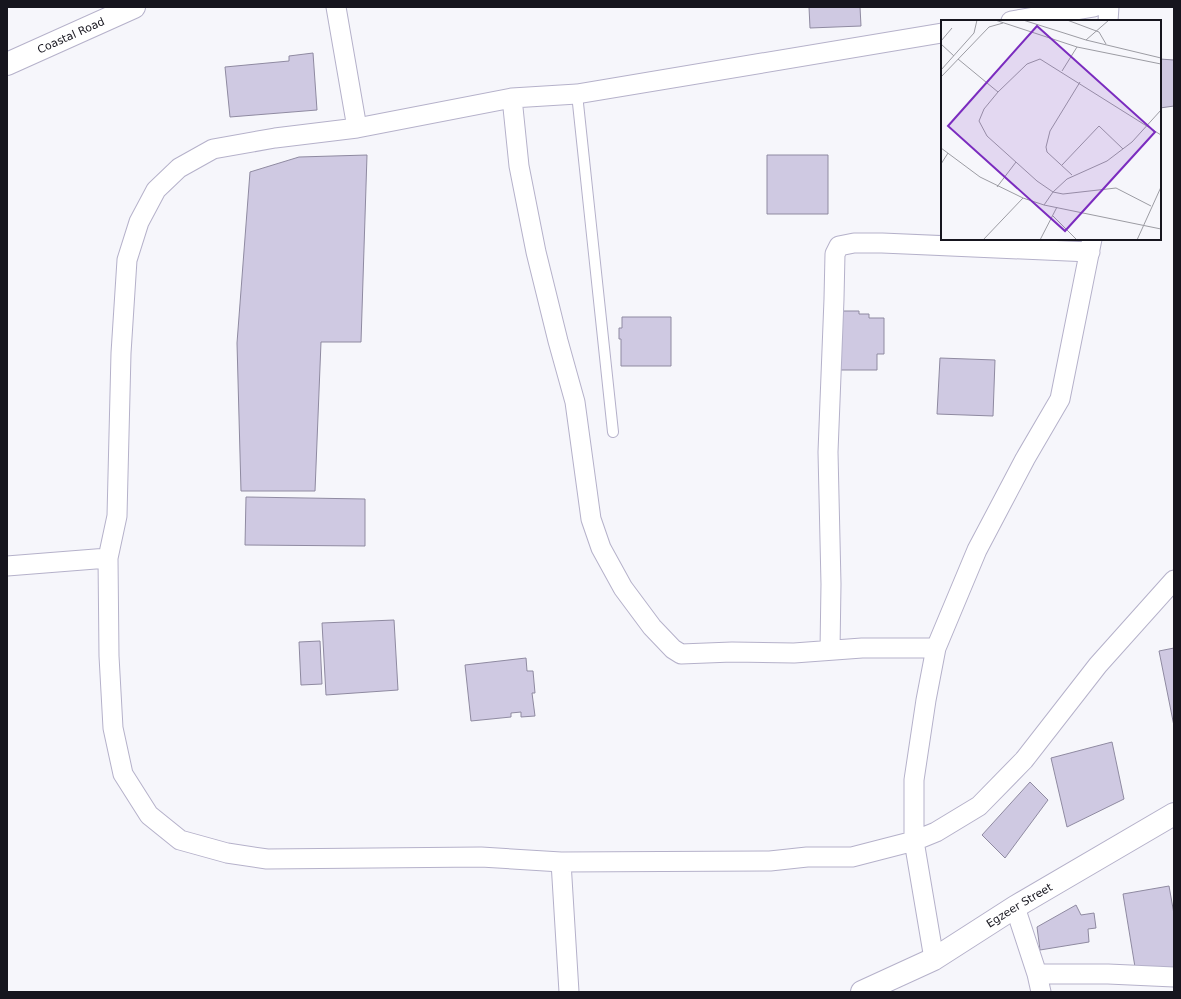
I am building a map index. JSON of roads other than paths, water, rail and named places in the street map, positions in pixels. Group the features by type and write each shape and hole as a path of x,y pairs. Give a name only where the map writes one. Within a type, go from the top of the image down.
{"main road":[{"name":"Coastal Road","path":"7,64 134,7"},
{"name":"Egzeer Street","path":"862,992 934,959 1015,907 1174,814"}],"street":[{"path":"336,7 357,128"},
{"path":"1017,20 1094,7"},
{"path":"1108,20 1109,7"},
{"path":"941,33 577,94 512,98 357,128 275,138 213,149 180,168 156,190 138,222 127,260 121,353 117,516 108,558 109,656 113,728 123,774 149,815 180,840 227,853 267,859 482,857 561,862 770,861 807,857 852,857 914,841 936,832 979,806 1024,760 1098,665 1174,580"},
{"path":"512,98 518,166 536,252 558,341 576,402 591,520 602,548 623,588 652,627 673,649 681,654 732,652 794,653 862,648 936,648"},
{"path":"830,650 831,584 828,452 835,254 839,246 854,243 1091,246 1060,399 1025,458 978,550 936,648 926,700 914,780 914,841 934,959"},
{"path":"7,566 108,558"},
{"path":"561,862 569,992"},
{"path":"1015,907 1039,983 1108,974 1174,977"}],"lane":[{"path":"577,94 614,432"}]}
